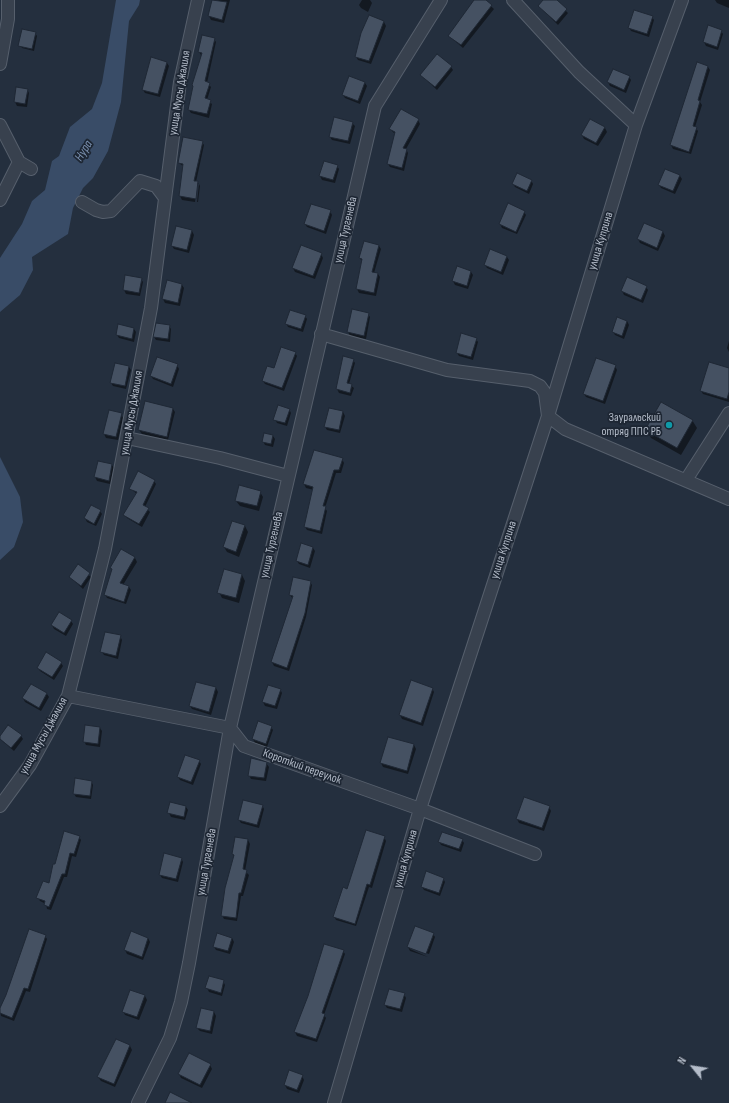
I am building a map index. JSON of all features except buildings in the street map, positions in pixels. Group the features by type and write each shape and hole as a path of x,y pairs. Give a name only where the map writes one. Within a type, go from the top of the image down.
{"street":[{"path":"0,64 8,19 8,0"},
{"name":"улица Мусы Джалиля","path":"0,806 30,765 68,696 105,549 151,308 180,82 198,0"},
{"name":"улица Тургенева","path":"138,1103 170,1038 181,1002 230,728 375,106 441,0"},
{"path":"513,0 579,72 636,125"},
{"name":"улица Куприна","path":"334,1103 420,809 548,416 636,125 682,0"},
{"path":"0,125 19,162 31,169"},
{"path":"0,200 19,162"},
{"path":"82,202 103,212 111,211 140,181 149,182 156,186 165,198"},
{"path":"321,334 447,370 530,382 540,386 545,393 548,416 565,429 729,499"},
{"path":"686,480 729,413"},
{"path":"127,438 220,458 288,476"},
{"path":"68,696 230,728"},
{"name":"Короткий переулок","path":"230,728 244,746 420,809 535,854"}],"water":[{"name":"Нура","path":"116,0 140,0 139,5 129,21 121,102 108,151 93,178 83,188 73,208 68,234 32,257 33,270 20,295 0,312 0,258 22,224 32,201 45,190 52,161 59,156 70,127 92,109 102,83"},
{"path":"0,457 20,497 23,522 14,547 0,560"}],"place":[{"name":"Зауральский отряд ППС РБ","path":"669,425"}]}
